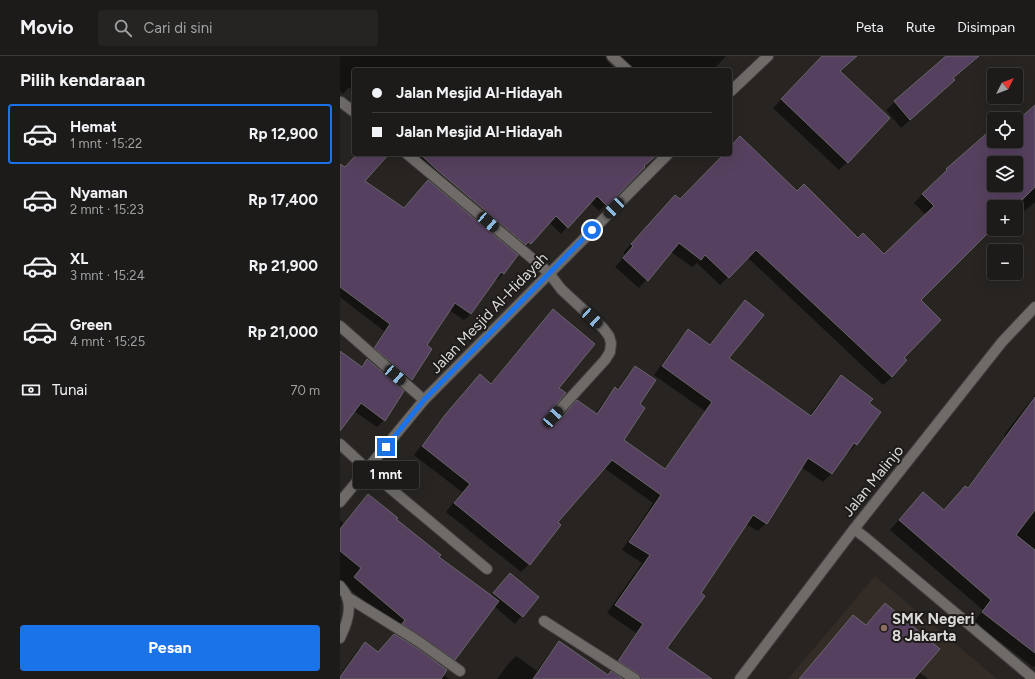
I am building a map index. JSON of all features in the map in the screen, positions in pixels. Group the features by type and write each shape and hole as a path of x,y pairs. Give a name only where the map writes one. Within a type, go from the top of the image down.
{"street":[{"path":"612,56 625,68"},
{"path":"732,90 768,56"},
{"path":"341,102 352,110"},
{"path":"409,156 549,273 561,289 603,328 609,336 611,343 610,352 605,360 553,417"},
{"name":"Jalan Mesjid Al-Hidayah","path":"340,502 424,400 666,156"},
{"name":"Jalan Malinjo","path":"740,679 854,529 1002,342 1035,307"},
{"path":"340,326 424,400"},
{"path":"340,444 367,469 487,569"},
{"path":"854,529 1034,679"},
{"path":"340,586 347,597 349,613 340,638"},
{"path":"347,597 418,641 460,671"},
{"path":"544,620 635,679"}],"shaded area":[{"name":"SMK Negeri 8 Jakarta","path":"875,576 997,679 788,679"}],"building":[{"path":"822,56 857,56 840,71 890,118 848,163 781,99"},
{"path":"946,56 979,56 953,78 955,80 910,120 894,101"},
{"path":"1035,105 1035,187 1022,200 987,200 987,234 921,300 941,320 904,358 907,360 892,377 756,250 729,278 705,255 701,260 679,243 648,281 623,258 633,246 631,244 675,195 680,199 722,156 732,156 732,145 740,136 797,191 804,184 858,238 863,233 884,254 934,206 922,194 947,170 946,169 987,133 987,148 1023,148 1023,116"},
{"path":"355,156 387,156 365,181 404,208 428,180 518,255 504,274 501,272 471,314 455,303 427,345 432,349 412,380 374,348 390,324 340,287 340,164 345,167"},
{"path":"422,156 656,156 644,166 645,167 607,206 597,196 568,228 556,216 531,244 528,242 526,245"},
{"path":"745,300 764,315 729,358 811,416 841,375 873,399 869,403 881,412 857,445 854,443 832,474 808,458 767,524 753,515 701,593 705,596 667,648 712,679 641,679 638,674 618,661 643,624 615,605 650,555 629,542 661,495 612,460 558,522 561,525 530,565 454,503 470,484 422,446 445,415 480,374 491,384 553,309 595,344 559,388 566,393 548,413 548,422 558,422 577,400 597,414 615,387 618,390 635,366 656,380 640,404 645,408 624,440 665,469 712,402 662,366 688,329 710,345"},
{"path":"340,351 362,367 367,359 404,391 385,421 361,403 340,431"},
{"path":"1035,397 1035,510 1016,535 1035,550 1035,653 982,612 991,600 899,520 923,492 944,510 965,486 968,488"},
{"path":"368,494 398,518 396,519 441,555 439,557 499,601 455,660 402,624 405,620 354,577 361,568 340,551 340,529"},
{"path":"510,573 539,597 523,617 493,593"},
{"path":"885,603 940,649 914,679 799,679 853,615 866,625"},
{"path":"394,634 414,646 447,670 441,679 340,679 365,642 378,652"},
{"path":"559,641 608,675 611,671 623,679 533,679"}],"place":[{"name":"SMK Negeri 8 Jakarta","path":"884,628"}],"route":[{"path":"386,447 424,400 592,230"}]}
